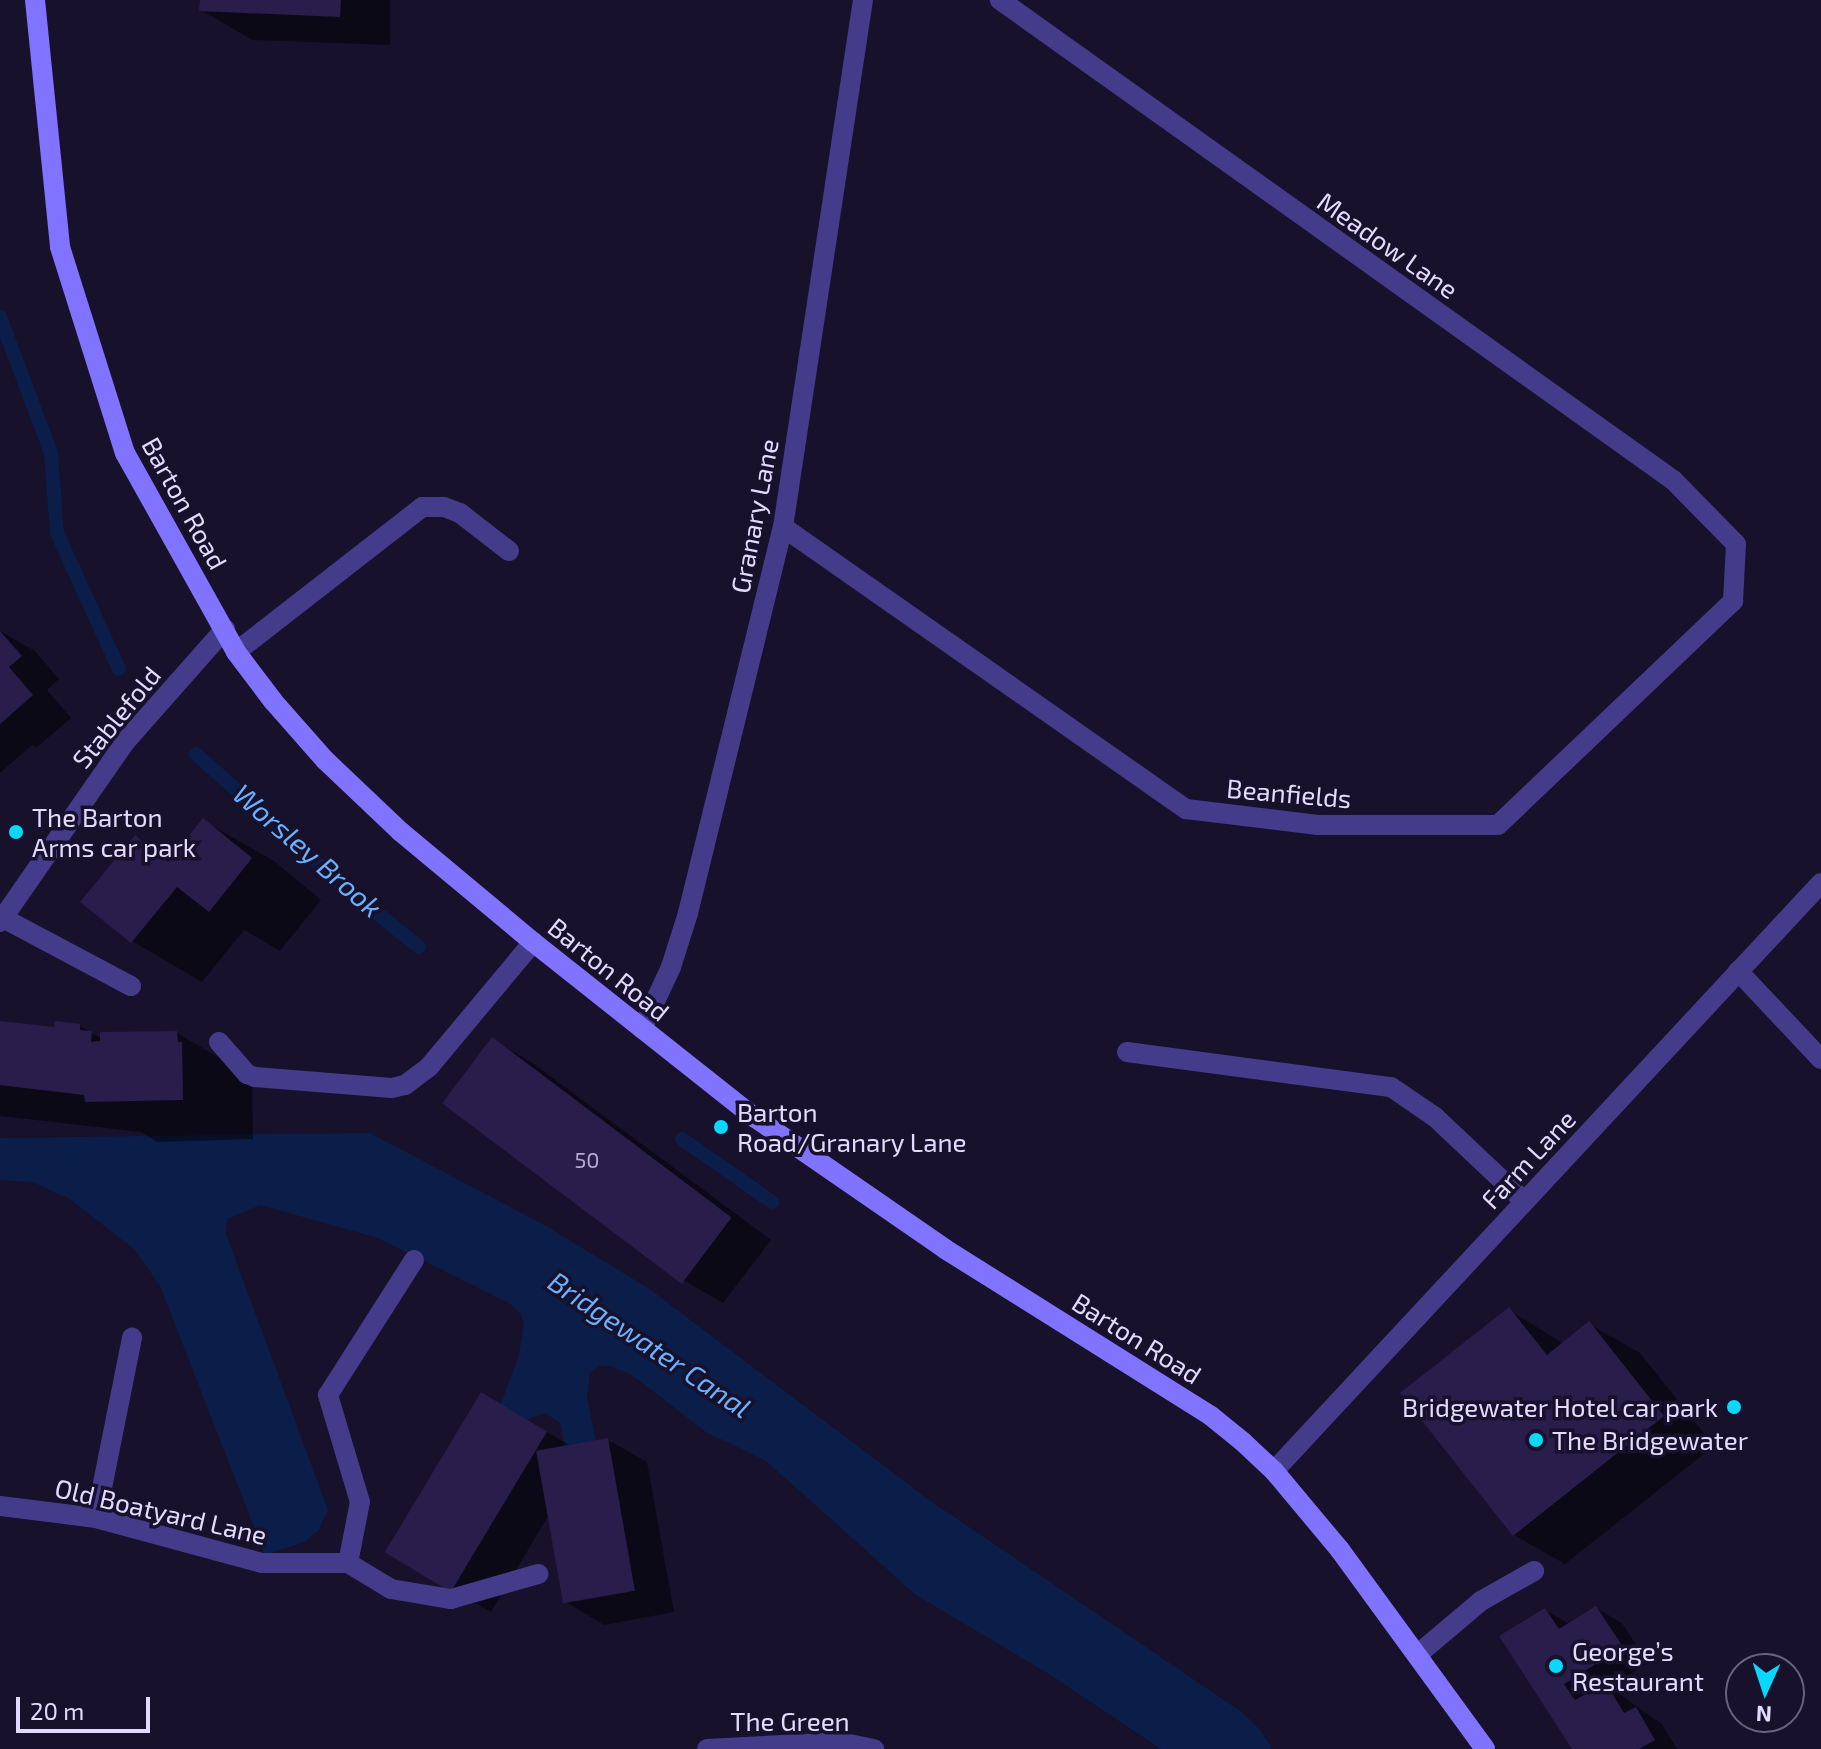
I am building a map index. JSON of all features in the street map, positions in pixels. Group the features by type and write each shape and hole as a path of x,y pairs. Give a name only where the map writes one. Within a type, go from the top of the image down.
{"main road":[{"name":"Barton Road","path":"35,0 60,247 125,453 236,652 273,701 325,760 401,832 642,1029 841,1180 1211,1416 1274,1471 1340,1550 1485,1749"}],"street":[{"name":"Granary Lane","path":"642,1029 671,967 688,913 783,527 863,0"},
{"name":"Meadow Lane","path":"1000,0 1673,480 1736,544"},
{"path":"236,652 422,507 444,507 460,513 509,551"},
{"name":"Beanfields","path":"783,527 1186,809 1318,825 1498,825 1733,601 1736,544"},
{"name":"Stablefold","path":"2,920 125,742 225,629"},
{"name":"Farm Lane","path":"1274,1471 1821,883"},
{"path":"2,920 131,986"},
{"path":"219,1042 247,1074 255,1077 379,1087 405,1085 429,1067 533,942"},
{"path":"1738,971 1821,1059"},
{"path":"1127,1052 1391,1087 1435,1117 1524,1201"},
{"path":"414,1260 328,1395 360,1502 348,1563 391,1589 451,1599 538,1574"},
{"path":"96,1518 132,1338"},
{"name":"Old Boatyard Lane","path":"0,1506 96,1518 262,1563 348,1563"},
{"path":"1417,1655 1481,1601 1534,1571"},
{"name":"The Green","path":"707,1749 840,1742 874,1749"}],"water":[{"name":"Bridgewater Canal","path":"370,1133 548,1227 648,1288 929,1500 1243,1713 1261,1731 1272,1749 1161,1749 1049,1674 916,1595 766,1461 706,1432 632,1375 611,1366 600,1366 590,1372 587,1396 624,1588 591,1595 560,1423 545,1413 528,1419 436,1575 406,1558 501,1403 518,1359 524,1325 521,1314 509,1303 378,1238 260,1205 227,1219 226,1234 328,1510 318,1531 304,1542 265,1555 160,1286 135,1250 70,1199 32,1182 0,1180 0,1138"}],"building":[{"path":"200,0 341,0 340,17 199,11"},
{"path":"0,631 22,656 9,667 33,695 0,724"},
{"path":"203,818 252,858 209,912 177,887 131,943 80,902 135,835 168,862"},
{"path":"0,1021 54,1027 55,1021 80,1024 80,1030 92,1031 91,1042 100,1041 100,1032 177,1031 178,1042 182,1042 183,1100 85,1102 84,1095 0,1085"},
{"path":"492,1037 732,1218 682,1284 442,1103"},
{"name":"The Bridgewater","path":"1509,1307 1547,1355 1589,1321 1664,1416 1513,1536 1400,1393"},
{"path":"481,1392 547,1432 451,1592 385,1552"},
{"path":"608,1438 635,1591 563,1603 536,1451"},
{"name":"George’s Restaurant","path":"1596,1606 1623,1647 1564,1684 1575,1700 1606,1683 1624,1713 1636,1707 1655,1740 1639,1749 1572,1749 1499,1636 1545,1608 1559,1629"}],"waterway":[{"name":"Worsley Brook","path":"0,317 51,453 57,533 119,669"},
{"name":"Worsley Brook","path":"196,754 352,893 419,947"},
{"path":"682,1139 772,1202"}],"place":[{"name":"The Barton Arms car park","path":"16,832"},
{"name":"Barton Road/Granary Lane","path":"721,1127"},
{"name":"Bridgewater Hotel car park","path":"1734,1407"},
{"name":"The Bridgewater","path":"1536,1440"},
{"name":"George’s Restaurant","path":"1556,1666"}]}
